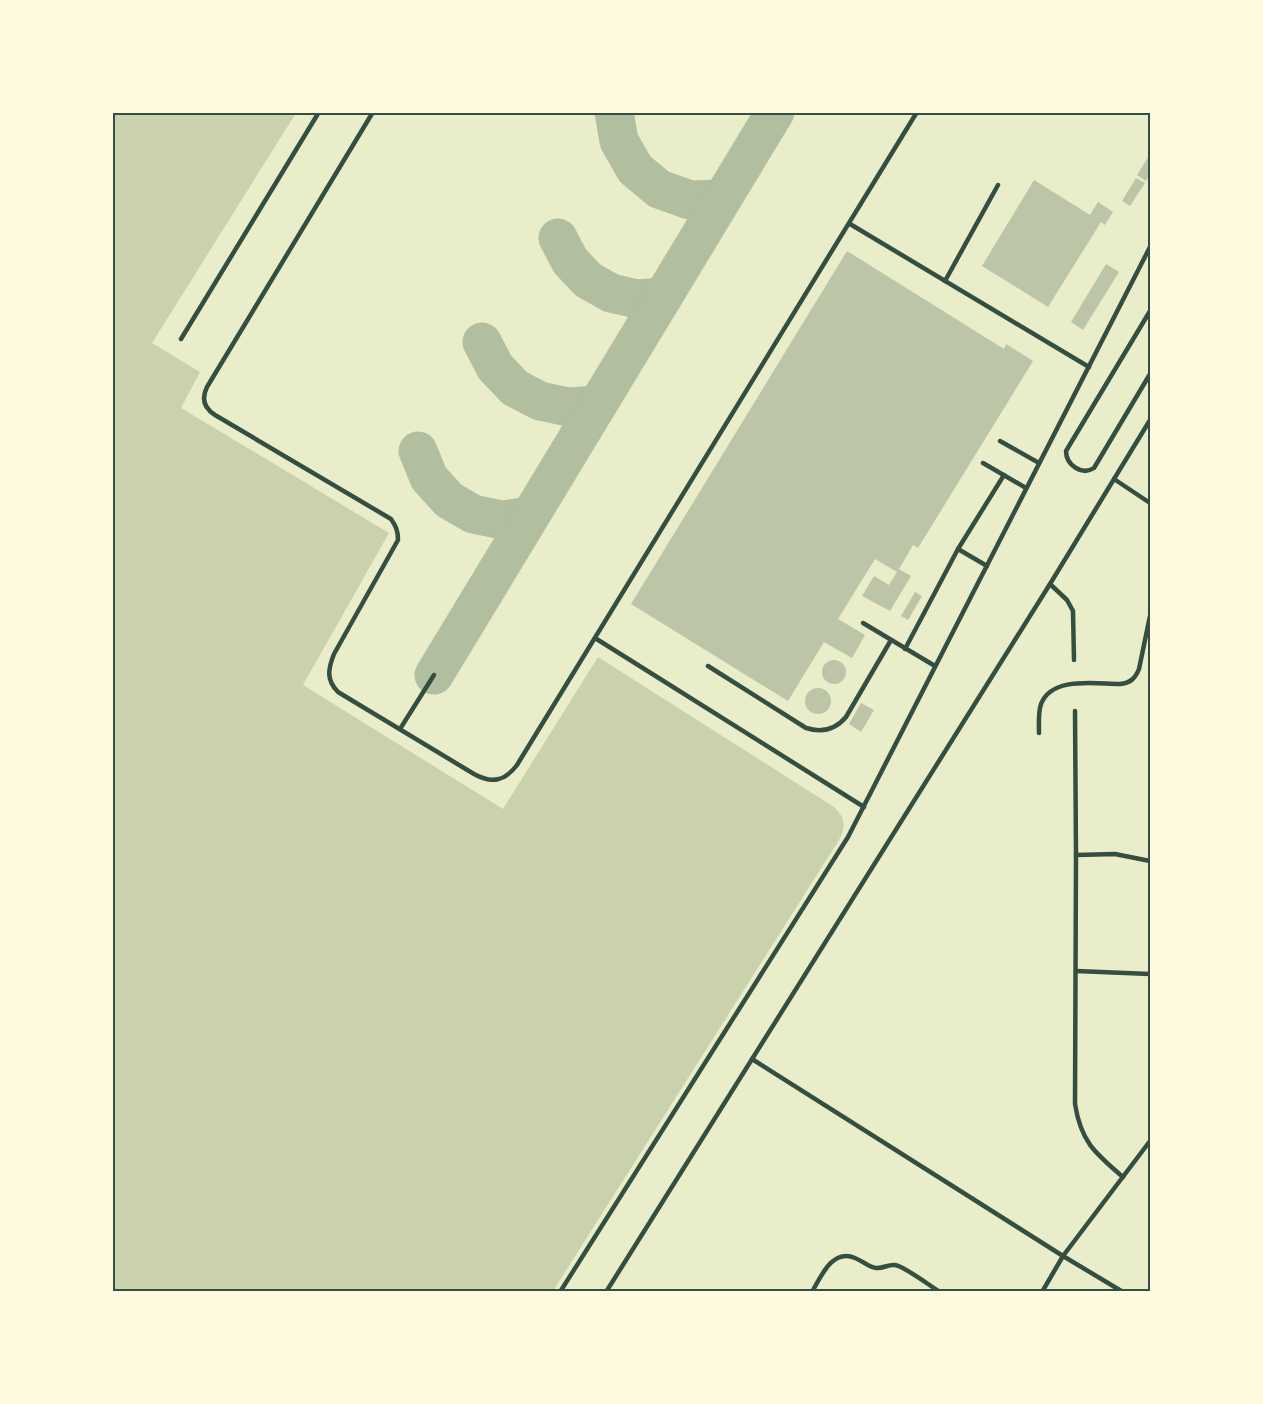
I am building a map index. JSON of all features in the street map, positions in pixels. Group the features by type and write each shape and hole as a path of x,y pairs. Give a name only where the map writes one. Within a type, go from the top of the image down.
{"lane":[{"path":"181,339 319,112"},
{"path":"373,112 207,387 203,400 205,406 215,415 385,515 396,525 398,540 334,654 329,669 330,681 338,692 482,778 490,780 505,776 517,765 917,112"},
{"path":"945,281 998,185"},
{"path":"850,224 1089,367"},
{"path":"560,1292 848,837 1150,247"},
{"path":"1150,311 1066,451 1067,459 1072,465 1083,472 1094,468 1150,374"},
{"path":"606,1292 1050,584 1150,420"},
{"path":"1000,441 1039,463"},
{"path":"983,463 1026,488"},
{"path":"905,649 958,549 1004,475"},
{"path":"1114,479 1150,503"},
{"path":"958,549 987,566"},
{"path":"1050,584 1067,600 1073,610 1074,660"},
{"path":"1038,733 1039,712 1046,696 1052,690 1068,684 1120,684 1132,680 1139,669 1150,616"},
{"path":"863,623 935,666"},
{"path":"596,638 864,807"},
{"path":"708,666 806,728 824,731 840,724 846,717 891,640"},
{"path":"400,729 434,675"},
{"path":"1075,711 1075,1104 1077,1120 1091,1148 1123,1177"},
{"path":"1076,855 1114,854 1150,861"},
{"path":"1076,971 1150,974"},
{"path":"752,1059 1123,1292"},
{"path":"1042,1292 1063,1256 1150,1141"},
{"path":"812,1292 828,1265 841,1256 856,1258 876,1268 896,1265 940,1292"}],"green space":[{"path":"113,112 296,113 152,343 200,372 181,408 389,533 303,685 503,809 598,657 834,807 842,818 843,831 839,840 553,1291 113,1291"}],"building":[{"path":"1150,154 1150,174 1146,181 1137,175"},
{"path":"1136,178 1145,183 1130,206 1122,201"},
{"path":"1034,180 1090,215 1098,202 1113,212 1105,225 1101,222 1048,307 982,266"},
{"path":"847,251 1004,349 1006,344 1033,361 918,548 913,545 899,569 911,576 890,611 862,596 874,576 889,585 897,572 875,559 838,619 865,635 852,658 824,642 788,701 631,604"},
{"path":"1106,264 1119,272 1083,330 1071,322"},
{"path":"915,592 922,596 908,620 901,616"},
{"path":"834,660 843,663 846,672 843,681 834,684 825,681 822,672 825,663"},
{"path":"818,688 827,692 831,701 827,710 818,714 809,710 805,701 809,692"},
{"path":"861,703 874,710 861,732 849,724"}],"taxiway":[{"path":"614,112 619,141 635,169 659,189 690,200 721,199"},
{"path":"434,675 775,112"},
{"path":"558,238 570,261 588,280 611,293 637,299 663,297"},
{"path":"482,342 495,367 515,388 540,401 568,407 597,405"},
{"path":"418,451 429,478 449,500 473,514 502,520 530,516"}]}
